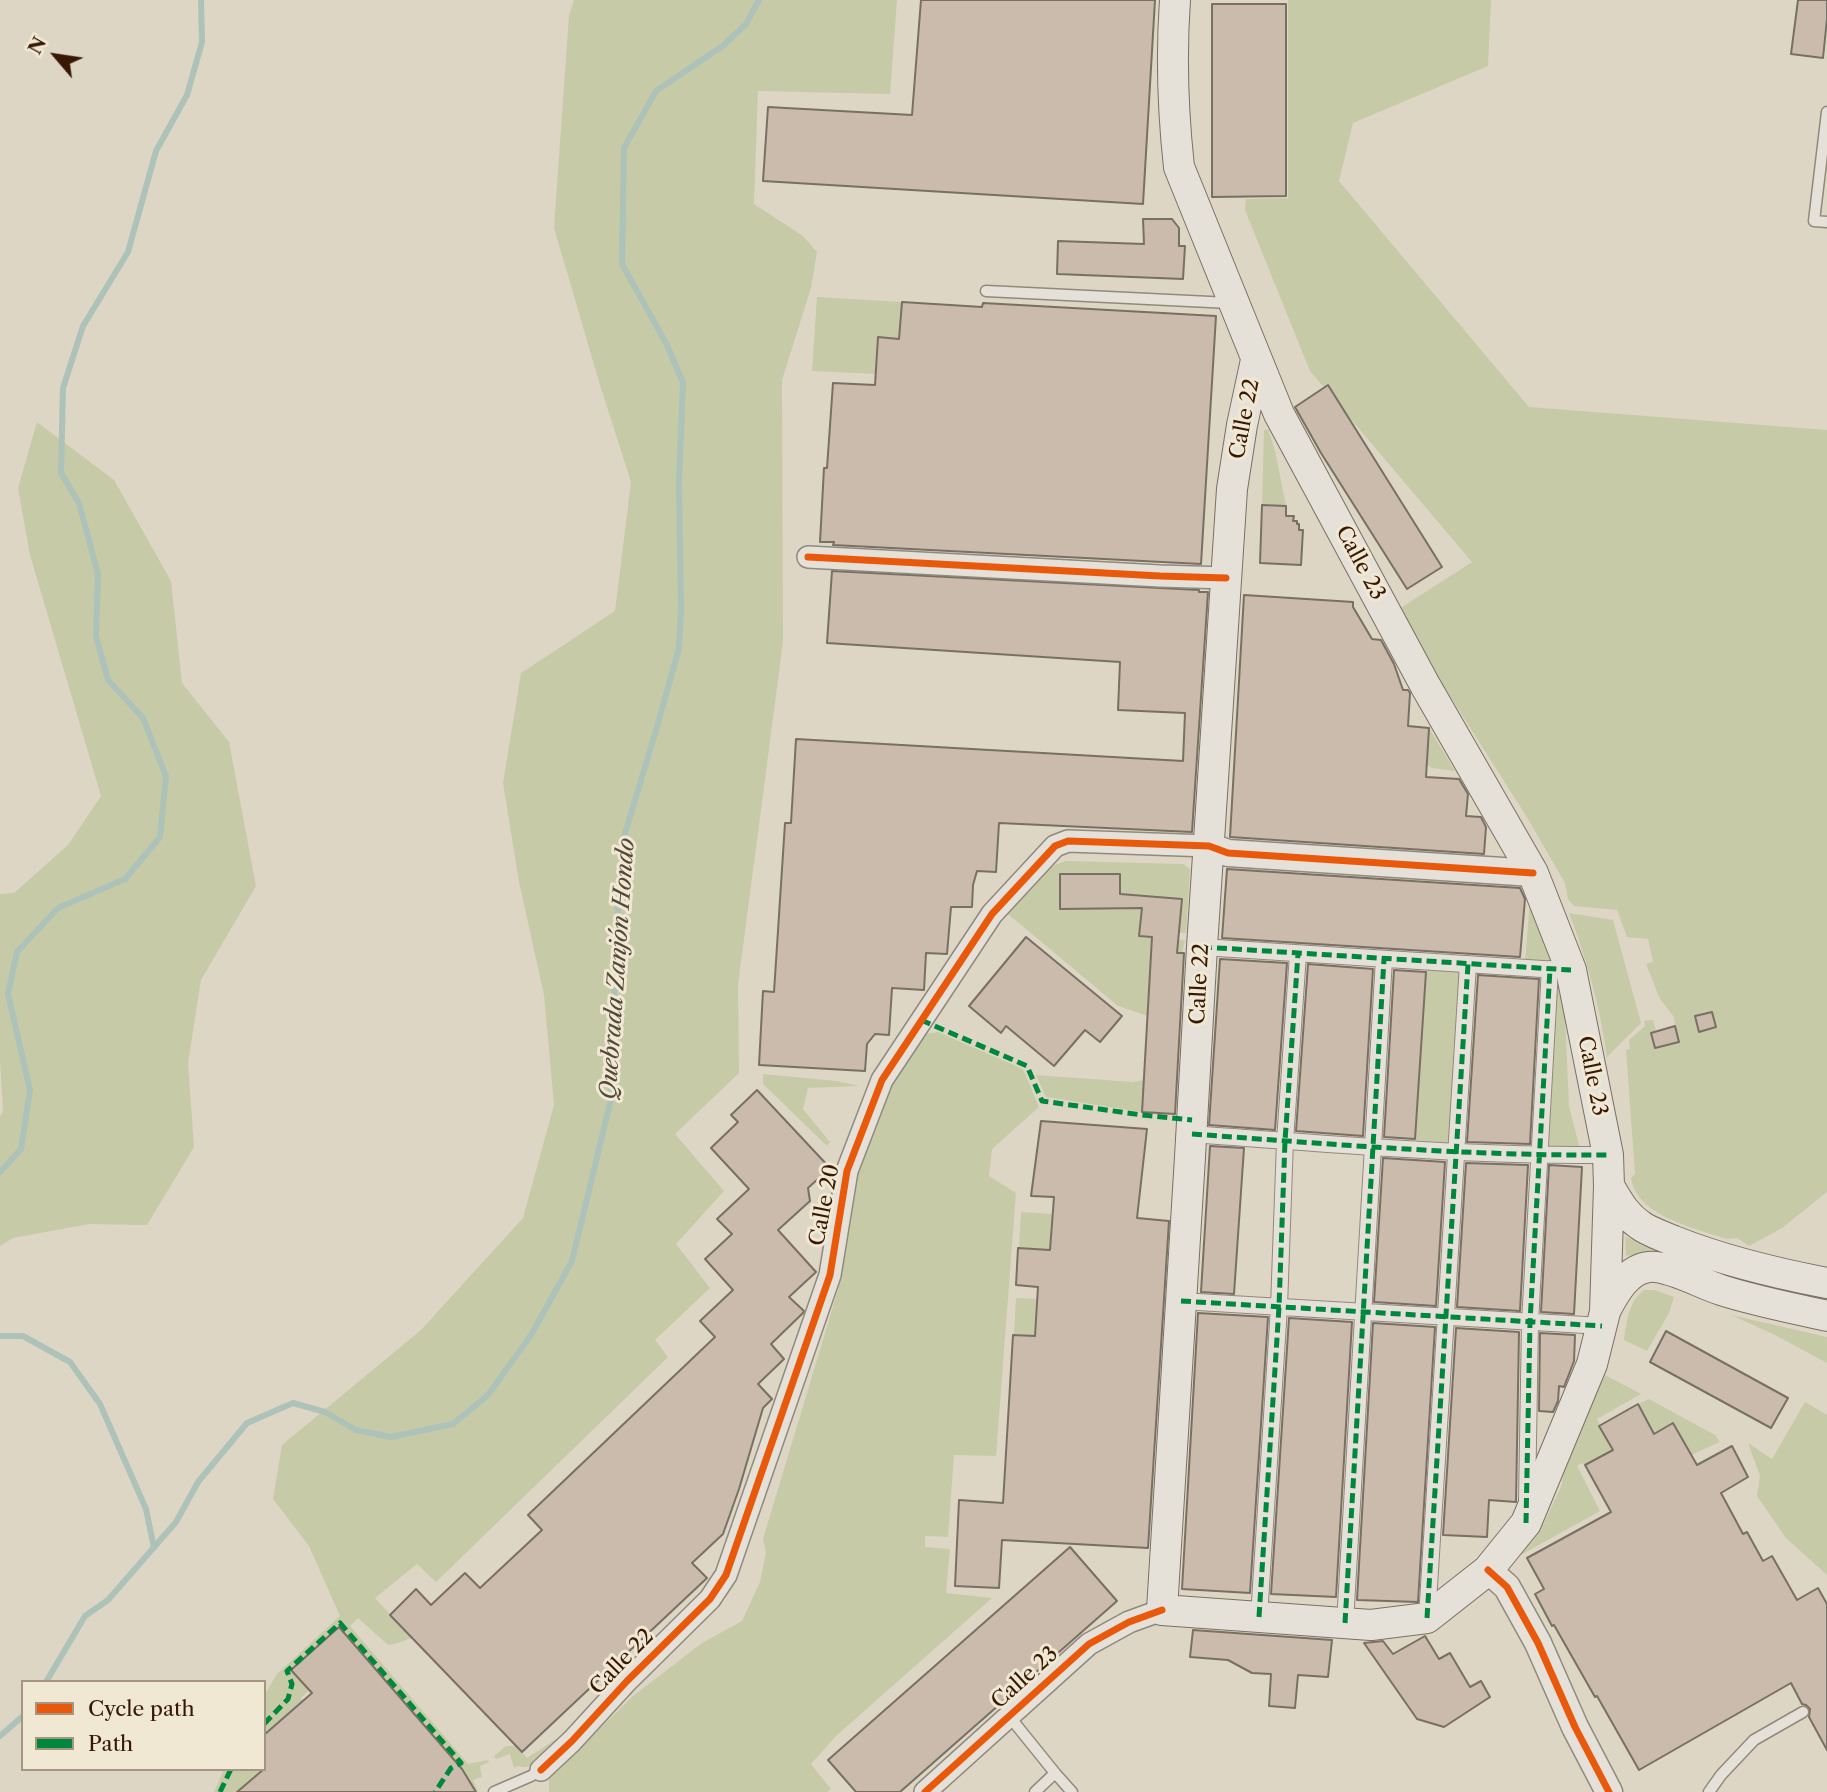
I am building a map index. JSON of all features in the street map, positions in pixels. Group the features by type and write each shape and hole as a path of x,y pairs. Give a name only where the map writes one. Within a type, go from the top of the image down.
{"main road":[{"name":"Calle 23","path":"1162,1610 1371,1625 1427,1618 1488,1570 1526,1522 1592,1364 1604,1319 1609,1186 1608,1156 1561,970 1533,873 1425,685 1279,414 1179,167 1173,87 1172,36 1175,0"},
{"name":"Calle 22","path":"1162,1610 1232,489 1256,360"},
{"path":"1242,425 1266,411 1279,414"},
{"path":"1609,1186 1623,1210 1640,1225 1668,1238 1756,1268 1827,1283"},
{"path":"1604,1319 1611,1298 1623,1281 1633,1272 1649,1266 1669,1270 1722,1290 1827,1316"}],"street":[{"path":"808,557 1226,578"},
{"name":"Calle 20","path":"726,1575 830,1275 847,1171 882,1080 992,914 1055,846 1068,841 1209,846"},
{"path":"1209,846 1227,853 1533,873"},
{"path":"1202,947 1561,970 1540,1156 1530,1322 1526,1522"},
{"path":"1259,1617 1298,954"},
{"path":"1345,1623 1384,959"},
{"path":"1427,1618 1468,964"},
{"path":"1192,1134 1540,1156 1608,1156"},
{"path":"1181,1301 1530,1322 1604,1319"},
{"path":"1488,1570 1507,1587 1538,1643 1575,1727 1609,1792"},
{"name":"Calle 22","path":"541,1770 572,1741 678,1628 710,1599 726,1575"},
{"name":"Calle 23","path":"925,1792 1089,1644 1129,1622 1162,1610"}],"lane":[{"path":"1827,112 1814,221 1827,222"},
{"path":"986,291 1233,303"},
{"path":"1709,1792 1754,1740 1803,1712"},
{"path":"1009,1716 1072,1792"},
{"name":"Calle 22","path":"494,1792 541,1770"},
{"path":"1035,1792 1055,1773"}],"green space":[{"path":"574,0 897,0 890,94 758,91 754,204 803,236 817,252 811,288 782,380 783,642 738,985 739,1073 675,1134 724,1191 676,1244 710,1288 655,1340 668,1357 436,1582 417,1564 375,1598 412,1638 388,1645 358,1618 350,1626 468,1764 488,1760 489,1762 480,1766 482,1777 473,1780 478,1791 476,1792 455,1761 340,1627 292,1670 309,1690 301,1698 320,1721 266,1734 266,1693 277,1674 340,1616 309,1546 273,1499 282,1445 421,1330 523,1218 554,1105 544,995 519,882 503,783 521,673 615,611 631,482 554,228 569,15"},
{"path":"1288,0 1491,0 1488,66 1353,123 1339,181 1529,407 1827,430 1827,1192 1782,1228 1749,1246 1737,1238 1727,1239 1670,1219 1644,1202 1635,1191 1631,1178 1635,1174 1626,1050 1630,1049 1629,1040 1645,1026 1644,1021 1653,1020 1656,1031 1675,1026 1674,1017 1660,999 1646,964 1653,962 1648,939 1627,937 1617,910 1574,906 1568,899 1565,883 1528,819 1396,611 1472,562 1310,371 1245,210 1246,199 1288,198"},
{"path":"817,297 902,302 899,339 879,337 876,374 812,371"},
{"path":"37,422 114,480 171,581 182,683 229,742 256,886 201,980 188,1063 194,1147 147,1225 89,1224 13,1238 0,1246 0,1117 3,1111 0,1059 0,894 14,893 68,845 101,796 30,555 18,488"},
{"path":"1268,429 1286,506 1262,505 1264,430"},
{"path":"1429,728 1455,771 1427,765"},
{"path":"1066,861 1183,864 1190,869 1186,933 1179,933 1181,899 1143,896 1139,936 1185,940 1182,953 1148,1016 1118,1006 1008,914 1052,866"},
{"path":"1530,898 1554,965 1525,964"},
{"path":"1569,913 1613,920 1641,1023 1607,1057 1592,984"},
{"path":"1426,970 1463,972 1451,1143 1415,1140"},
{"path":"1557,976 1565,1017 1569,1106 1581,1153 1543,1151"},
{"path":"938,1032 1023,1069 1039,1107 992,1149 989,1176 1016,1193 996,1456 954,1455 948,1537 925,1536 925,1547 950,1549 946,1593 992,1598 836,1736 811,1764 831,1789 827,1792 549,1792 549,1778 633,1696 702,1643 742,1621 760,1582 766,1552 763,1539 841,1280 859,1172 892,1086 926,1034"},
{"path":"763,1074 837,1081 859,1086 808,1088 803,1109 830,1142 827,1146 763,1084"},
{"path":"1036,1075 1133,1082 1144,1080 1142,1112 1046,1097"},
{"path":"1021,1212 1053,1214 1050,1250 1019,1248"},
{"path":"1625,1236 1643,1246 1733,1277 1827,1296 1827,1300 1762,1288 1649,1253 1626,1256"},
{"path":"1644,1290 1655,1290 1674,1297 1669,1313 1647,1351 1624,1340 1631,1306"},
{"path":"1016,1298 1037,1299 1035,1336 1014,1335"},
{"path":"1731,1315 1827,1337 1827,1363 1775,1335"},
{"path":"1605,1375 1641,1394 1597,1419 1613,1450 1585,1465 1582,1463 1577,1466 1600,1511 1519,1556 1518,1551 1541,1529 1561,1487 1572,1445"},
{"path":"1649,1399 1715,1435 1720,1442 1691,1455 1674,1423 1654,1434 1638,1404"},
{"path":"1805,1402 1827,1415 1827,1575 1786,1538 1757,1496 1760,1476 1748,1443 1772,1459"},
{"path":"561,1736 562,1740 529,1766 514,1768 510,1754 496,1759 494,1756 506,1746 516,1746 527,1758"},
{"path":"223,1771 264,1771 269,1792 255,1776 237,1792 214,1792"}],"building":[{"path":"921,0 1155,0 1143,204 763,181 768,107 912,115"},
{"path":"1798,0 1827,0 1823,58 1791,54"},
{"path":"1212,4 1286,4 1286,196 1212,197"},
{"path":"1143,219 1172,219 1179,228 1179,246 1185,246 1183,279 1057,274 1058,241 1144,244"},
{"path":"902,302 982,307 983,303 1216,316 1201,564 833,545 834,542 820,542 833,383 875,385 878,337 899,339"},
{"path":"1328,385 1442,567 1407,589 1295,407"},
{"path":"1262,505 1286,506 1286,516 1294,516 1293,521 1299,524 1299,530 1303,530 1301,565 1260,563"},
{"path":"832,571 1208,592 1192,832 999,823 996,872 977,871 972,907 951,907 947,954 926,953 924,990 892,988 889,1035 875,1034 867,1044 865,1071 759,1065 763,991 774,992 785,823 791,823 796,739 1183,761 1185,713 1118,710 1120,662 827,643"},
{"path":"1244,595 1353,602 1353,607 1372,639 1381,640 1394,664 1403,690 1410,693 1408,726 1429,728 1426,777 1459,779 1468,794 1466,816 1481,817 1486,827 1484,854 1230,837"},
{"path":"1227,869 1520,888 1525,899 1520,957 1222,938"},
{"path":"1060,874 1120,874 1120,894 1182,899 1177,953 1184,953 1175,1114 1142,1112 1152,937 1139,936 1142,908 1060,909"},
{"path":"1026,937 1122,1016 1100,1042 1085,1030 1054,1066 1006,1026 1001,1033 969,1006"},
{"path":"1220,959 1287,963 1275,1130 1209,1125"},
{"path":"1308,964 1373,969 1363,1136 1296,1131"},
{"path":"1394,970 1426,972 1415,1139 1384,1137"},
{"path":"1478,975 1539,979 1530,1144 1467,1142"},
{"path":"1712,1012 1716,1027 1699,1032 1695,1016"},
{"path":"1675,1026 1679,1042 1655,1048 1651,1033"},
{"path":"757,1090 830,1168 808,1188 810,1201 778,1230 816,1272 789,1297 804,1311 771,1344 784,1359 758,1384 772,1399 763,1408 723,1534 692,1563 707,1578 522,1752 390,1615 416,1589 431,1605 465,1573 480,1588 542,1530 528,1515 715,1337 700,1321 733,1290 705,1259 732,1234 717,1219 749,1189 711,1148 738,1122 731,1115"},
{"path":"1041,1121 1147,1129 1137,1218 1169,1221 1148,1548 1002,1540 999,1588 955,1586 959,1500 1003,1503 1013,1335 1035,1336 1038,1287 1016,1285 1018,1248 1050,1250 1054,1197 1031,1196"},
{"path":"1210,1146 1244,1148 1234,1294 1201,1292"},
{"path":"1383,1158 1445,1162 1436,1306 1374,1302"},
{"path":"1466,1163 1528,1165 1520,1311 1457,1307"},
{"path":"1549,1165 1582,1167 1574,1314 1541,1312"},
{"path":"1198,1313 1268,1317 1250,1593 1182,1589"},
{"path":"1289,1318 1352,1322 1336,1597 1271,1594"},
{"path":"1373,1323 1435,1327 1418,1602 1357,1600"},
{"path":"1456,1328 1519,1332 1516,1502 1489,1500 1487,1537 1443,1535"},
{"path":"1666,1331 1788,1398 1771,1428 1650,1362"},
{"path":"1540,1333 1575,1335 1574,1361 1564,1387 1559,1386 1558,1401 1553,1412 1539,1411"},
{"path":"1638,1404 1654,1434 1673,1423 1697,1465 1732,1446 1748,1477 1721,1493 1743,1534 1747,1532 1763,1561 1772,1556 1797,1600 1818,1588 1827,1604 1827,1750 1809,1717 1810,1709 1802,1704 1791,1683 1639,1770 1597,1696 1595,1697 1554,1625 1552,1626 1535,1594 1544,1589 1527,1558 1611,1512 1585,1465 1613,1450 1599,1426"},
{"path":"1070,1547 1117,1601 900,1792 856,1792 828,1760"},
{"path":"339,1627 462,1769 476,1792 237,1792 262,1771 266,1771 266,1733 312,1693 291,1670"},
{"path":"1193,1630 1332,1640 1328,1677 1298,1675 1295,1708 1269,1706 1271,1674 1252,1673 1228,1660 1190,1657"},
{"path":"1425,1636 1439,1659 1450,1653 1470,1687 1481,1681 1490,1697 1444,1727 1417,1719 1364,1643 1383,1641 1393,1654"}],"waterway":[{"path":"0,1172 21,1149 30,1090 8,994 17,952 58,908 125,879 160,837 166,776 143,718 108,680 96,636 98,574 79,503 61,473 63,388 83,326 128,252 156,151 187,95 202,42 201,0"},
{"name":"Quebrada Zanjón Hondo","path":"47,1680 85,1616 108,1600 176,1522 198,1482 247,1423 293,1403 325,1412 356,1430 391,1437 453,1424 488,1395 531,1335 572,1261 611,1099 616,935 623,840 679,648 681,610 679,482 683,383 667,345 622,264 624,148 656,91 724,45 746,24 759,0"},
{"path":"0,1336 23,1336 70,1362 100,1404 146,1509 154,1548"},
{"name":"Quebrada Zanjón Hondo","path":"0,1736 21,1718"}],"marked path":[{"path":"1202,947 1571,970"},
{"path":"1259,1617 1298,954"},
{"path":"1345,1623 1384,959"},
{"path":"1427,1618 1468,964"},
{"path":"1526,1523 1530,1322 1550,969"},
{"path":"921,1020 1027,1066 1042,1101 1192,1120"},
{"path":"1192,1134 1452,1151 1608,1155"},
{"path":"1181,1301 1602,1326"},
{"path":"266,1722 288,1699 292,1684 287,1671 340,1623 461,1763 451,1768 435,1792"},
{"path":"220,1792 230,1771"}],"cycle path":[{"path":"808,557 1226,578"},
{"path":"541,1770 710,1599 726,1575 830,1275 847,1171 882,1080 992,914 1055,846 1068,841 1209,846 1228,853 1533,873"},
{"path":"1488,1570 1507,1587 1538,1643 1575,1727 1609,1792"},
{"path":"925,1792 1089,1644 1129,1622 1162,1610"}]}
